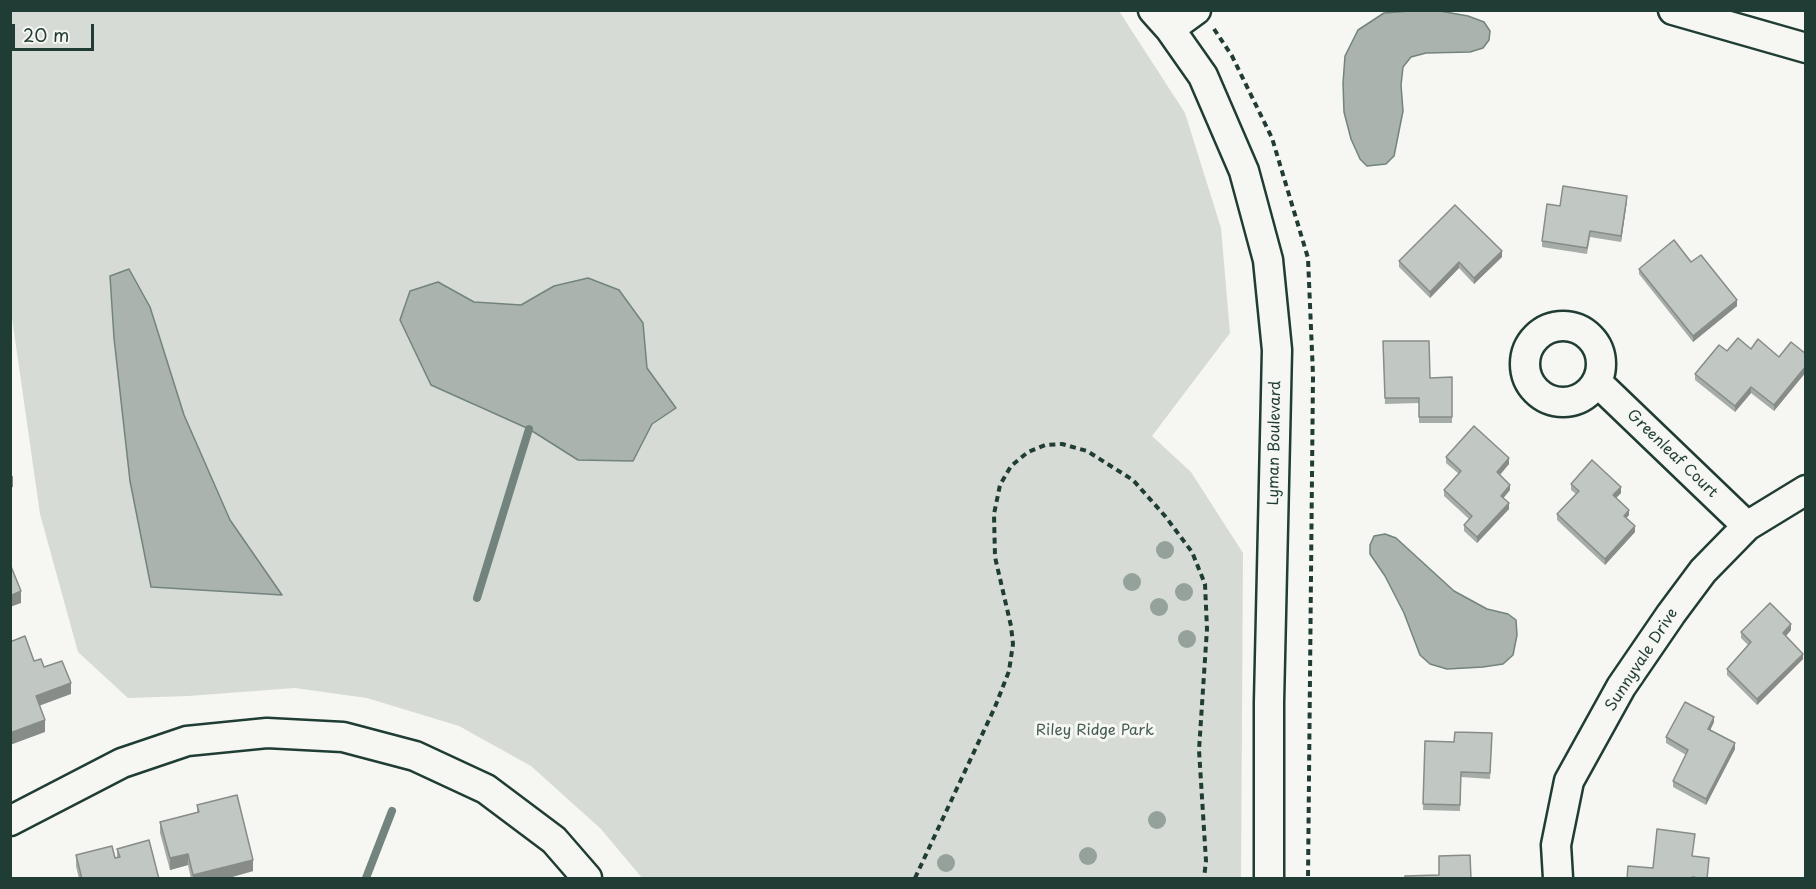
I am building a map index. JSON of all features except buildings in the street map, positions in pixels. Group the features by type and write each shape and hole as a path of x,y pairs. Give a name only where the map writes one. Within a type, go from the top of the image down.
{"street":[{"path":"1161,20 1196,10"},
{"path":"1673,10 1806,48"},
{"name":"Lyman Boulevard","path":"1161,20 1203,76 1244,171 1268,260 1277,350 1269,702 1269,879"},
{"name":"Greenleaf Court","path":"1598,383 1747,526"},
{"name":"Sunnyvale Drive","path":"1558,879 1556,845 1569,781 1621,687 1703,572 1747,526 1806,490"},
{"path":"10,821 122,763 187,741 267,733 343,737 415,756 486,789 554,840 587,879"}],"path":[{"path":"915,879 995,707 1009,671 1013,644 1011,626 995,557 994,514 1000,485 1011,466 1028,452 1045,445 1062,444 1087,451 1133,480 1166,516 1192,552 1205,584 1207,629 1198,750 1206,861 1204,879"}],"green space":[{"name":"Riley Ridge Park","path":"10,11 1119,11 1185,113 1221,228 1230,333 1152,436 1191,472 1243,553 1241,878 642,878 601,829 531,766 459,726 367,698 295,688 128,698 78,652 40,514 10,304","holes":["439,283 474,302 521,305 554,286 643,323 647,368 675,408 652,424 633,461 578,460 529,429 473,405","150,307 184,415 230,520 282,595 151,587 130,481 114,338"]}],"shaded area":[{"path":"1440,11 1468,16 1484,22 1490,31 1489,40 1483,48 1470,52 1426,53 1411,57 1403,67 1401,85 1403,111 1394,156 1386,164 1367,166 1360,159 1351,139 1344,112 1345,56 1358,30 1384,13"},
{"path":"129,269 150,307 184,415 230,520 282,595 151,587 130,481 114,338 110,276"},
{"path":"588,278 619,290 643,323 647,368 676,408 652,424 633,461 578,460 529,429 431,385 400,320 410,291 438,282 474,302 521,305 554,286"},
{"path":"1385,534 1396,538 1454,591 1487,609 1508,614 1516,620 1517,635 1513,655 1503,664 1447,669 1430,664 1420,655 1404,613 1385,576 1370,554 1370,545 1374,536"}],"waterway":[{"path":"477,598 529,429"},
{"path":"366,878 392,811"}]}
